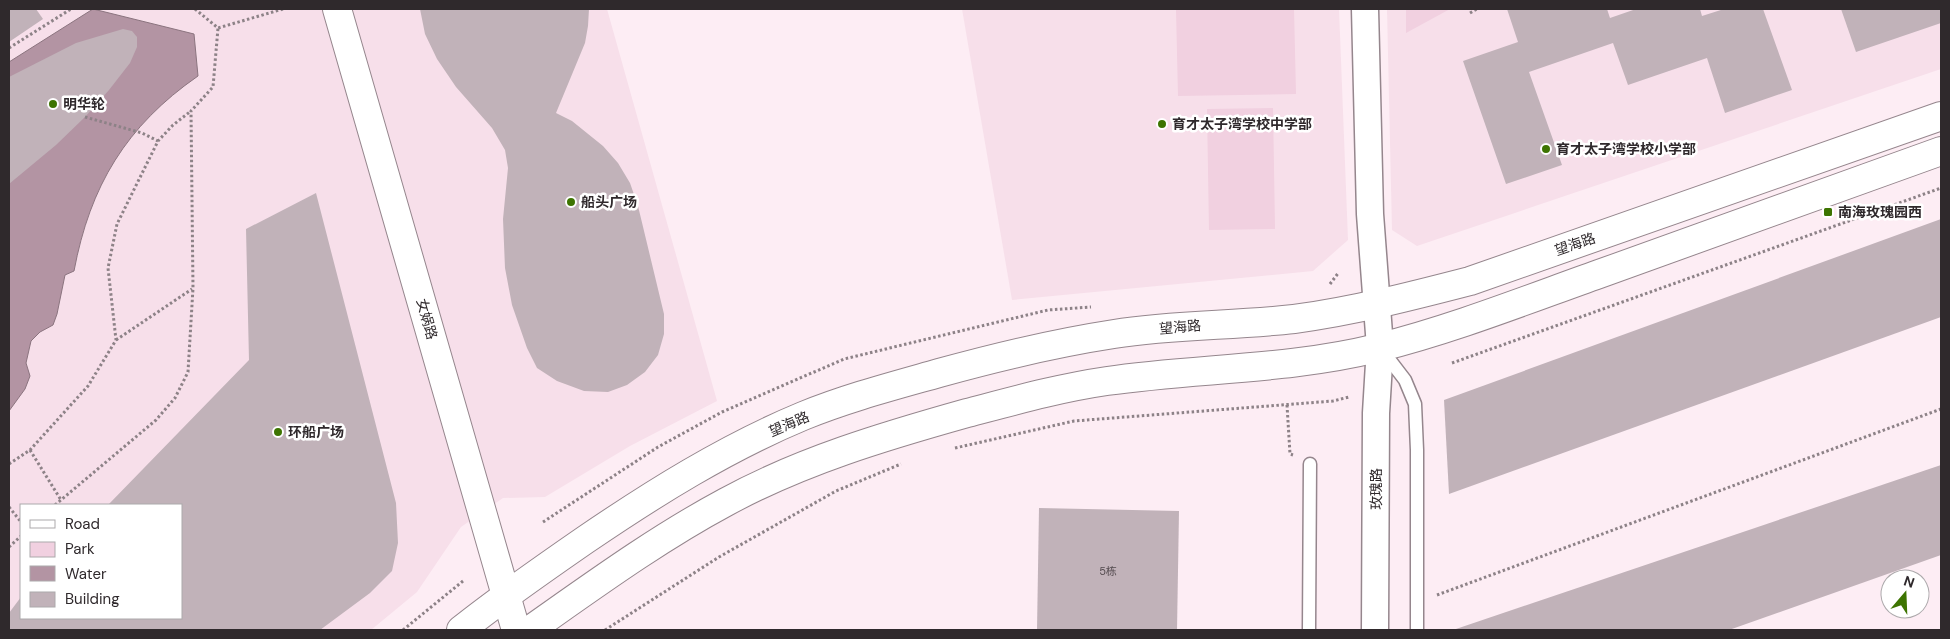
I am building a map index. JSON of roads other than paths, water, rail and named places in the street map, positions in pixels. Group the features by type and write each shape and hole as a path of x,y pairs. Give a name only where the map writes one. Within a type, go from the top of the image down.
{"main road":[{"name":"女娲路","path":"337,9 516,630"},
{"name":"望海路","path":"461,630 506,595 647,499 708,462 804,416 886,388 993,358 1055,344 1117,333 1292,319 1377,305 1470,281 1941,116"},
{"path":"530,630 612,572 673,532 728,500 828,456 900,431 1062,388 1165,374 1296,364 1380,348 1475,318 1941,151"}],"street":[{"name":"玫瑰路","path":"1365,9 1370,214 1380,348 1376,413 1375,630"}],"lane":[{"path":"1380,348 1405,380 1414,404 1417,450 1417,630"},
{"path":"1308,630 1310,464"}],"water":[{"path":"93,9 194,34 198,76 150,116 131,137 115,160 101,185 90,212 74,271 65,275 53,325 40,332 31,341 26,363 30,376 25,389 9,411 9,62"}],"place":[{"name":"明华轮","path":"53,104"},
{"name":"育才太子湾学校中学部","path":"1162,124"},
{"name":"育才太子湾学校小学部","path":"1546,149"},
{"name":"船头广场","path":"571,202"},
{"name":"南海玫瑰园西","path":"1828,212"},
{"name":"环船广场","path":"278,432"}]}
